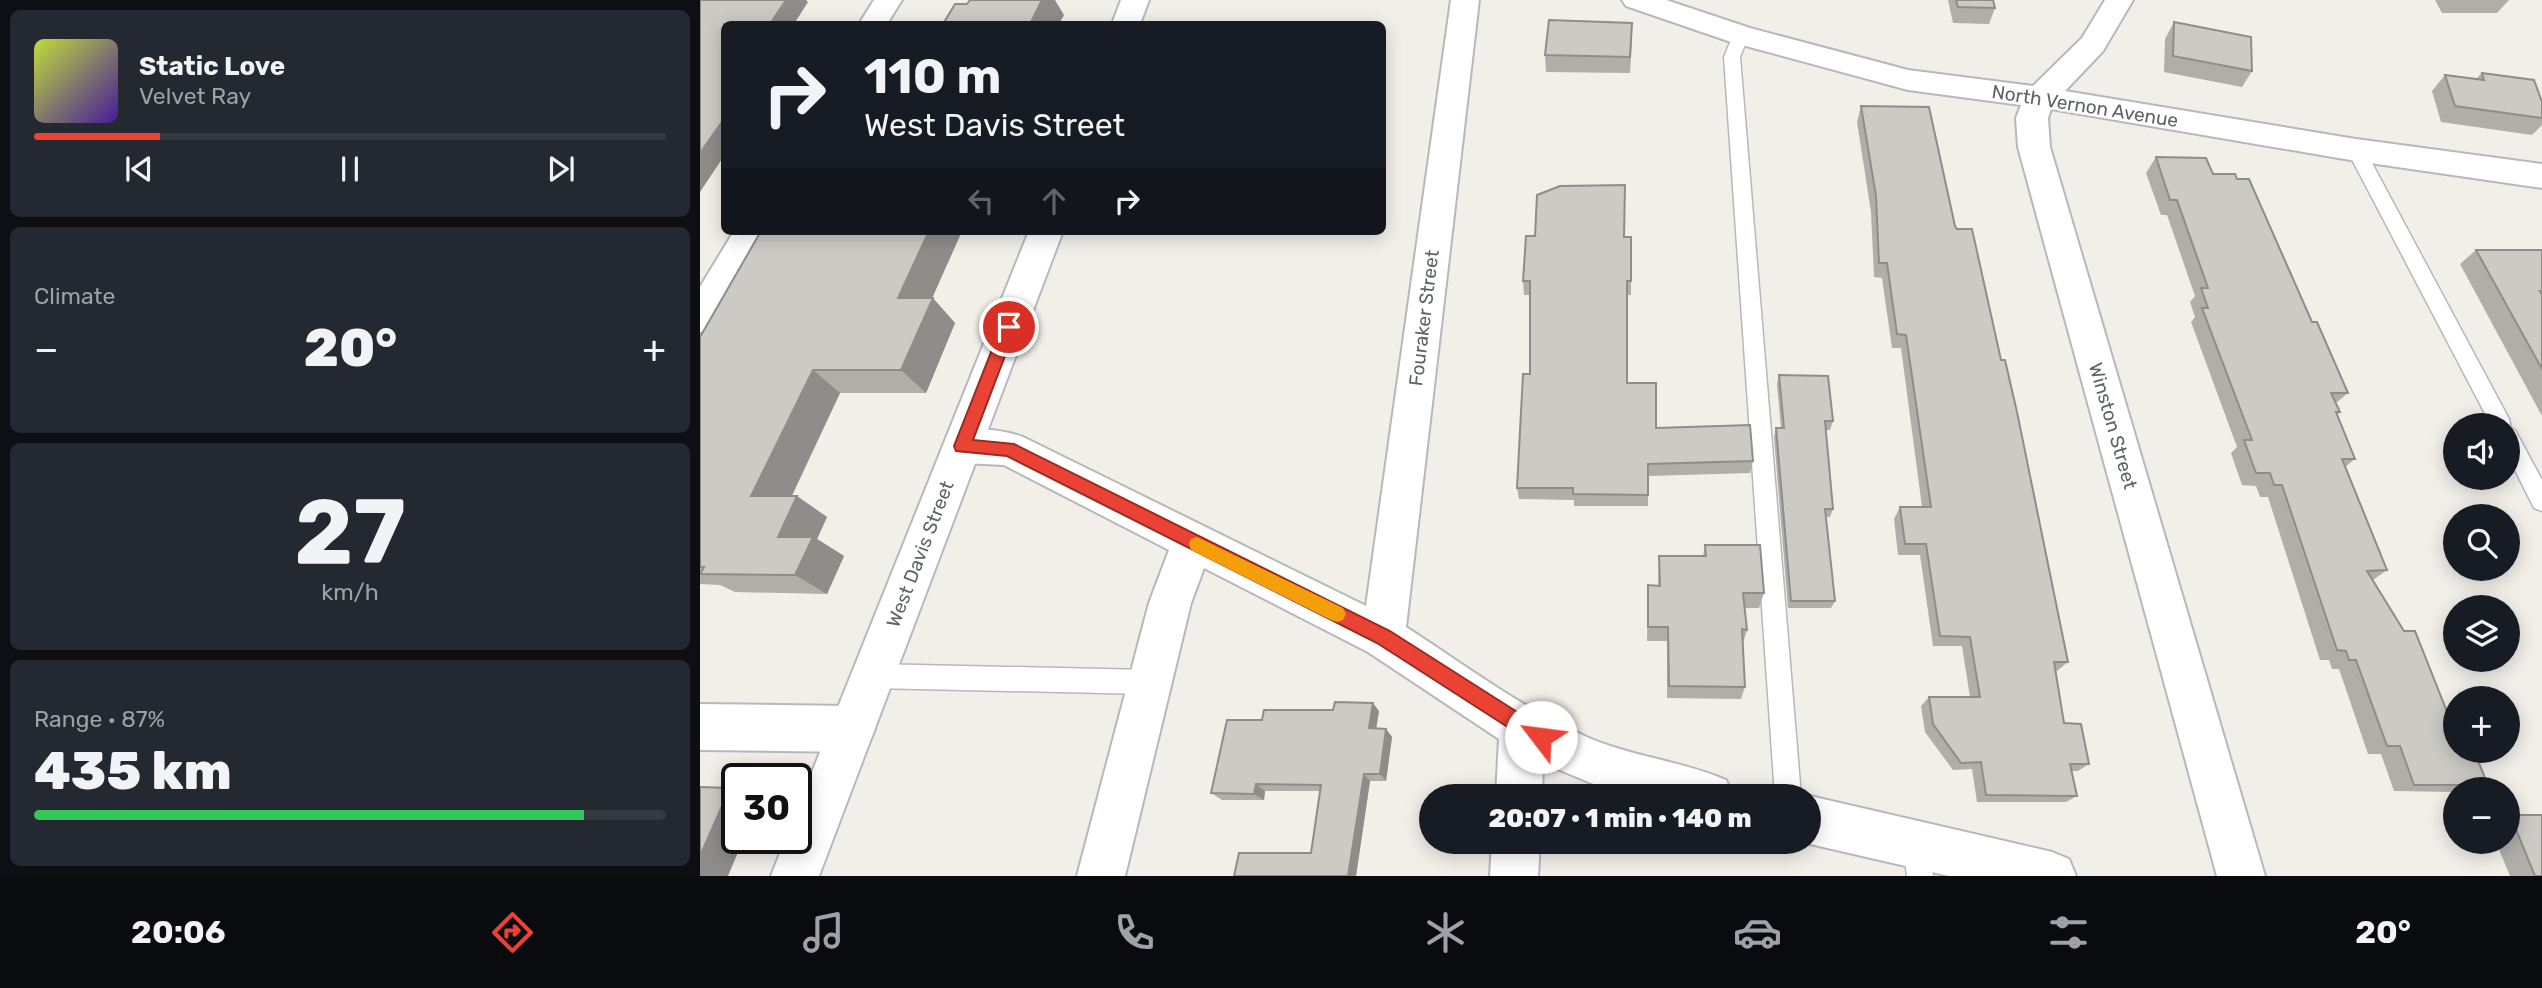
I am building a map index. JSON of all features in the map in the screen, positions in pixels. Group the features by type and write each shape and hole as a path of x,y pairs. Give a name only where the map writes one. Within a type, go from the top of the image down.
{"street":[{"path":"875,21 888,0"},
{"path":"1127,21 1135,0"},
{"name":"Fouraker Street","path":"1383,637 1465,0"},
{"name":"North Vernon Avenue","path":"1636,0 1741,35 1908,80 2040,97 2356,150 2542,176"},
{"path":"2040,97 2093,44 2119,0"},
{"name":"Winston Street","path":"2040,97 2032,118 2034,147 2241,876"},
{"path":"700,318 749,235"},
{"name":"West Davis Street","path":"795,876 1044,235"},
{"path":"962,446 1009,449 1383,637 1522,727 1578,757 1659,784"},
{"path":"1101,876 1148,682 1170,603 1194,542"},
{"path":"700,727 852,729"},
{"path":"1520,784 1522,727"},
{"path":"1821,824 1918,860 2052,876"},
{"path":"1514,876 1515,854"}],"lane":[{"path":"1741,35 1732,57 1787,784"},
{"path":"2356,150 2496,413"},
{"path":"2520,459 2542,501"},
{"path":"873,676 1148,682"}],"building":[{"path":"700,0 786,0 772,21 721,21 721,123 700,153"},
{"path":"970,0 1042,0 1032,21 945,21 955,4 967,4"},
{"path":"1956,0 1993,0 1995,8 1958,7"},
{"path":"1549,20 1632,23 1630,57 1545,55"},
{"path":"2174,22 2251,37 2252,71 2173,56"},
{"path":"2482,73 2534,80 2542,102 2542,118 2455,106 2445,75 2484,80"},
{"path":"1861,106 1929,107 1955,226 1957,229 1972,229 2001,360 2005,360 2017,412 2068,662 2054,662 2064,723 2081,724 2089,764 2070,764 2077,796 1986,795 1981,762 1961,763 1933,724 1929,697 1980,697 1970,637 1940,636 1926,544 1905,544 1900,507 1931,507 1906,335 1897,334 1887,263 1879,263 1876,196"},
{"path":"2156,157 2206,158 2213,174 2235,174 2237,179 2249,179 2312,322 2317,322 2348,393 2331,393 2355,459 2342,459 2387,570 2367,571 2404,631 2415,631 2443,702 2443,763 2479,763 2485,777 2443,777 2443,785 2414,785 2400,746 2387,746 2356,660 2349,660 2346,651 2337,650 2282,485 2274,485 2270,473 2256,473 2244,440 2252,440 2202,308 2208,308 2201,288 2208,288 2177,200 2170,200"},
{"path":"1625,185 1624,237 1631,237 1631,281 1627,281 1627,383 1656,383 1656,428 1750,425 1753,461 1648,464 1648,495 1573,494 1573,488 1517,488 1523,374 1530,374 1530,281 1523,281 1526,236 1535,236 1537,195 1560,186"},
{"path":"759,235 927,235 898,298 933,298 901,370 813,370 751,496 797,496 778,537 813,537 795,575 700,574 704,567 700,567 700,337"},
{"path":"2476,250 2542,250 2542,369"},
{"path":"1779,375 1828,376 1833,421 1825,421 1833,509 1825,509 1835,601 1791,601 1776,428 1784,428"},
{"path":"1705,545 1760,545 1764,593 1743,593 1747,630 1742,629 1745,687 1669,686 1668,627 1648,627 1648,585 1660,586 1659,556 1706,556"},
{"path":"1335,702 1373,703 1369,728 1386,729 1380,774 1364,774 1348,876 1234,876 1239,853 1311,853 1321,785 1256,784 1254,794 1211,793 1227,720 1262,720 1264,710 1333,710"},
{"path":"700,787 721,788 721,808 700,856"},
{"path":"2520,815 2542,815 2542,876 2535,876 2520,839"}],"slow traffic":[{"path":"1197,544 1337,614"}],"route":[{"path":"1009,327 962,446 1009,449 1383,637 1541,737"}]}
